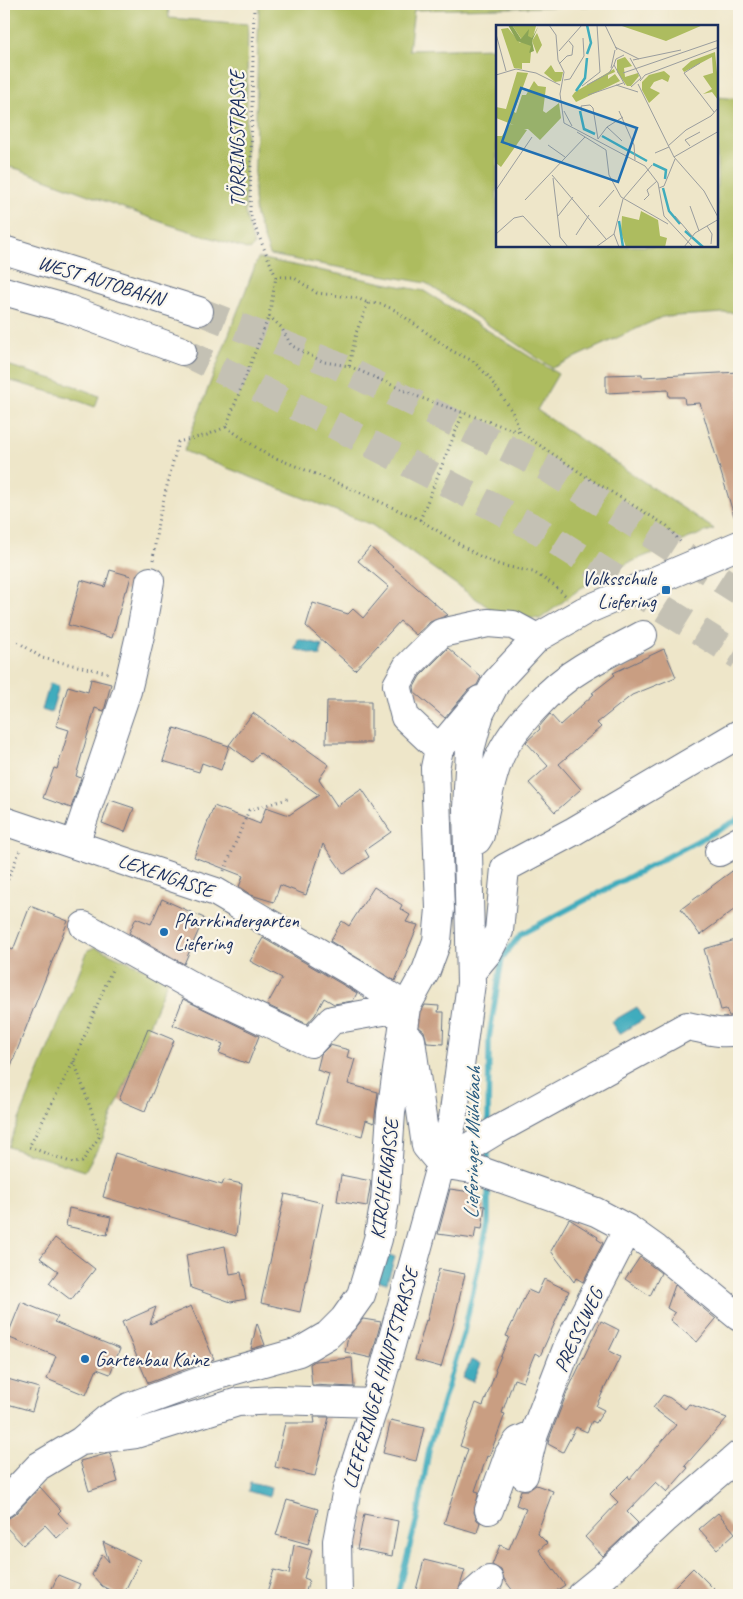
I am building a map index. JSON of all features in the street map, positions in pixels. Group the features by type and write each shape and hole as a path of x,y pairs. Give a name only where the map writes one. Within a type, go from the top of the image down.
{"main road":[{"name":"WEST AUTOBAHN","path":"4,250 199,311"},
{"name":"WEST AUTOBAHN","path":"4,291 68,309 182,351"},
{"name":"LIEFERINGER HAUPTSTRASSE","path":"338,1595 337,1541 347,1489 375,1403 453,1119 472,984 467,808 470,750 480,713 496,682 537,638 584,611 739,545"},
{"path":"75,844 126,692 141,632 150,581"},
{"path":"439,749 405,717 397,685 407,667 441,633 488,623 513,625 537,638"},
{"path":"468,856 480,835 489,787 499,758 518,727 546,696 580,668 643,635"},
{"name":"KIRCHENGASSE","path":"4,1485 81,1441 107,1420 129,1407 214,1376 299,1352 328,1335 344,1319 361,1295 378,1239 385,1201 391,1113 406,1008 426,971 437,941 440,909 434,768 439,749 496,682"},
{"path":"472,971 488,952 499,930 505,868 739,734"},
{"name":"LEXENGASSE","path":"4,821 216,892 364,980 406,1008"},
{"path":"84,926 199,990 311,1043 332,1020 406,1008"},
{"name":"KIRCHENGASSE","path":"406,1008 426,1146 441,1164"},
{"path":"441,1164 487,1136 687,1026 718,1033 729,1033 739,1030"},
{"path":"441,1164 488,1174 596,1212 628,1229 656,1249 739,1317"},
{"name":"PRESSLWEG","path":"524,1475 534,1434 568,1343 628,1229"},
{"name":"KIRCHENGASSE","path":"81,1441 136,1434 238,1402 276,1400 375,1403"},
{"path":"488,1510 509,1454 518,1441 534,1434"},
{"path":"581,1595 739,1455"},
{"name":"KIRCHENGASSE","path":"4,1503 39,1466"}],"path":[{"name":"TÖRRINGSTRASSE","path":"254,4 250,212 276,277"},
{"path":"150,581 158,522 178,442 207,435 226,427 269,316 276,277 293,277 317,293 356,298 368,303 381,304 395,310 452,351 473,361 488,376 502,396 513,413 520,432"},
{"path":"348,366 356,333 368,303"},
{"path":"269,316 281,327 291,345 324,362 348,366 421,398 520,432 590,479 667,526 697,562"},
{"path":"420,520 463,413"},
{"path":"226,427 266,454 352,489 420,520 477,556 500,565 533,572 551,583 584,611"},
{"path":"18,642 42,658 130,677"},
{"path":"216,892 249,810 291,798"},
{"path":"4,889 29,829"},
{"path":"4,872 10,875"},
{"path":"74,1061 98,1130 99,1138 82,1162 73,1164 29,1146 74,1061 121,948"}],"green space":[{"path":"4,4 168,4 169,18 248,24 245,212 254,246 250,250 164,223 18,169 4,166"},
{"path":"259,4 674,4 414,10 409,50 496,48 496,248 718,248 718,97 739,99 739,312 662,317 552,368 426,283 270,255 256,216 254,198"},
{"path":"258,258 424,291 558,374 537,410 714,529 628,563 581,588 540,619 499,615 372,525 184,451"},
{"path":"4,364 72,385 99,396 95,407 68,397 4,379"},
{"path":"95,947 168,979 101,1143 85,1171 8,1147 88,950"}],"water":[{"path":"298,639 322,645 320,656 295,649"},
{"path":"50,683 59,686 51,713 42,710"},
{"path":"637,1007 644,1019 619,1034 611,1022"},
{"path":"384,1253 395,1257 387,1283 376,1280"},
{"path":"471,1360 481,1364 473,1382 463,1378"},
{"path":"250,1483 271,1488 269,1497 248,1491"}],"building":[{"path":"739,372 739,518 735,519 700,403 685,404 684,397 669,397 668,390 606,393 606,375 642,374 642,377"},
{"path":"370,547 448,615 430,622 416,635 400,621 355,670 306,626 313,603 348,614 353,609 363,618 389,587 358,561"},
{"path":"110,570 131,576 112,638 68,625 81,580 105,587"},
{"path":"448,648 481,677 477,685 468,690 445,718 415,693 414,687 420,676"},
{"path":"664,649 676,677 632,695 597,723 601,727 559,764 581,789 555,812 529,783 548,766 526,742 540,729 539,727 550,714 560,725 594,694 592,693 615,675 613,673"},
{"path":"91,679 111,684 104,711 95,708 76,776 81,778 71,808 43,798 54,768 57,769 69,730 56,726 68,686 88,692"},
{"path":"327,701 371,701 371,743 326,743"},
{"path":"253,713 329,765 319,779 337,806 362,789 391,832 365,850 369,857 344,874 323,844 306,895 280,885 274,902 251,895 239,887 243,876 194,857 214,806 260,824 266,807 289,815 319,795 260,753 252,762 229,745"},
{"path":"174,728 229,746 221,770 202,763 199,772 163,761"},
{"path":"110,800 134,808 125,832 102,823"},
{"path":"739,866 739,906 700,935 681,909"},
{"path":"374,887 402,905 400,909 410,915 406,922 418,925 395,981 330,941 342,921 349,926"},
{"name":"Pfarrkindergarten Liefering","path":"162,899 204,918 184,964 129,933 136,918 151,924"},
{"path":"30,906 68,921 5,1081 4,946 13,950"},
{"path":"263,938 357,993 353,1001 334,1004 324,998 315,1015 307,1024 267,1005 282,978 250,961"},
{"path":"739,939 739,1015 729,1016 726,1009 721,1010 704,949"},
{"path":"183,999 259,1036 248,1064 219,1053 223,1044 173,1025"},
{"path":"425,1005 439,1006 438,1012 444,1012 443,1044 427,1043 424,1031 419,1027 421,1012"},
{"path":"148,1029 174,1040 145,1111 119,1100"},
{"path":"330,1045 349,1050 347,1057 355,1059 348,1084 378,1092 374,1123 366,1120 362,1136 316,1123 329,1074 317,1070 321,1054"},
{"path":"115,1153 222,1185 224,1180 242,1184 236,1236 103,1197"},
{"path":"341,1175 371,1181 367,1206 337,1201"},
{"path":"450,1189 478,1193 476,1205 485,1206 482,1229 476,1228 474,1239 438,1234"},
{"path":"285,1194 323,1203 300,1312 261,1303"},
{"path":"69,1208 111,1217 107,1235 66,1226"},
{"path":"569,1219 598,1237 597,1239 603,1243 583,1282 576,1278 574,1282 551,1251"},
{"path":"55,1238 95,1269 71,1300 49,1283 58,1271 40,1258"},
{"path":"225,1246 230,1274 241,1272 246,1299 231,1302 191,1288 186,1255"},
{"path":"640,1257 661,1273 650,1296 625,1279"},
{"path":"439,1269 465,1274 441,1367 415,1360 427,1321"},
{"path":"544,1279 569,1291 540,1356 535,1353 523,1382 514,1379 502,1413 505,1414 489,1457 487,1456 475,1491 479,1492 474,1512 477,1520 480,1522 477,1533 444,1523 468,1449 460,1446 476,1403 483,1406 509,1337 506,1336 528,1290 537,1294"},
{"path":"675,1285 716,1319 697,1342 670,1320 675,1313 667,1308"},
{"path":"21,1302 58,1317 54,1322 120,1349 110,1374 97,1369 86,1395 47,1379 56,1356 7,1337"},
{"path":"191,1306 214,1359 148,1383 122,1322 156,1307 150,1324"},
{"path":"363,1319 381,1322 371,1358 345,1352 348,1337"},
{"path":"601,1321 619,1330 609,1351 620,1357 596,1406 604,1410 596,1423 592,1421 587,1432 576,1427 563,1452 548,1444 549,1439 568,1390"},
{"path":"257,1323 265,1345 251,1349"},
{"path":"352,1358 354,1387 312,1385 310,1364 315,1361"},
{"path":"4,1378 39,1388 32,1411 4,1403"},
{"path":"663,1395 685,1409 689,1404 727,1418 685,1466 688,1468 667,1492 656,1482 627,1512 638,1523 603,1556 585,1537 618,1502 610,1494 628,1476 630,1479 676,1425 653,1408"},
{"path":"314,1417 329,1417 315,1476 275,1467 285,1423 315,1423"},
{"path":"391,1420 424,1428 416,1461 383,1453"},
{"path":"110,1453 118,1482 89,1491 80,1461"},
{"path":"536,1485 553,1491 537,1533 547,1543 539,1550 565,1585 550,1595 516,1595 504,1579 501,1570 492,1565 500,1545 509,1549 526,1509 516,1505 521,1490 529,1490"},
{"path":"40,1487 61,1510 58,1513 70,1526 57,1538 45,1525 23,1545 4,1525 4,1518 9,1518 15,1514"},
{"path":"287,1500 318,1509 308,1544 276,1535"},
{"path":"718,1513 735,1533 717,1549 699,1529"},
{"path":"364,1514 398,1521 392,1556 357,1549"},
{"path":"103,1542 140,1560 123,1595 119,1595 102,1586 92,1575 102,1554 109,1562"},
{"path":"294,1545 312,1550 304,1578 309,1580 305,1595 266,1595 274,1570 289,1574"},
{"path":"424,1560 465,1570 457,1595 431,1595 417,1592"},
{"path":"693,1568 720,1595 666,1595"},
{"path":"58,1575 80,1584 75,1595 49,1595"}],"waterway":[{"name":"Lieferinger Mühlbach","path":"488,1127 489,1038 502,958 521,934 739,819"},
{"name":"Lieferinger Mühlbach","path":"488,1144 488,1165"},
{"name":"Lieferinger Mühlbach","path":"397,1595 417,1519 429,1450 464,1332 488,1223 488,1181"}],"tunnel":[{"path":"199,311 334,364 547,468 739,591"},
{"path":"182,351 336,426 538,530 739,656"}],"place":[{"name":"Volksschule Liefering","path":"666,590"},
{"name":"Pfarrkindergarten Liefering","path":"164,932"},
{"name":"Gartenbau Kainz","path":"85,1359"}]}
